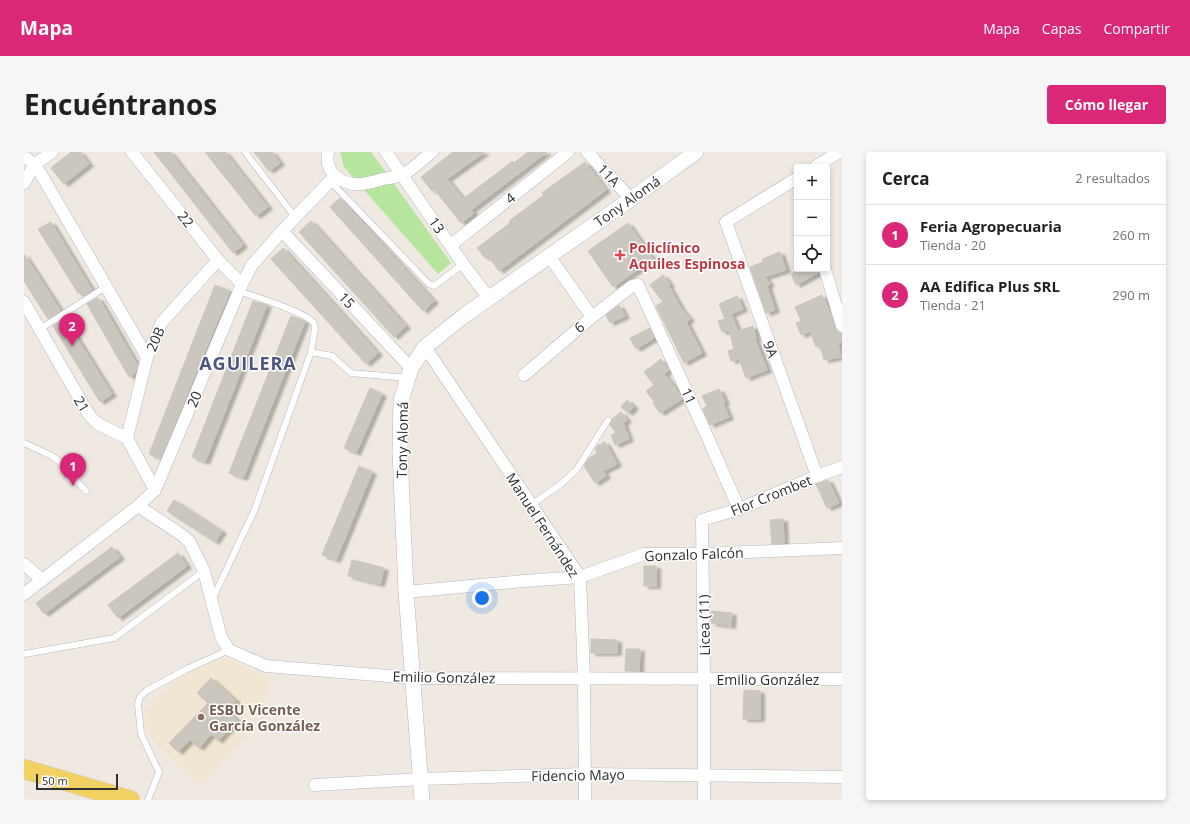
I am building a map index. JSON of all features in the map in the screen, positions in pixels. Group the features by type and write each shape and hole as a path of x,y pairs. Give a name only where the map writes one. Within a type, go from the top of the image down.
{"main road":[{"path":"24,769 130,800"}],"street":[{"path":"24,183 36,164 52,152"},
{"name":"22","path":"132,152 241,287"},
{"path":"328,152 327,158 332,179 348,183 363,184 402,175 432,152"},
{"name":"13","path":"386,152 463,264 489,298"},
{"name":"4","path":"451,245 568,152"},
{"name":"11A","path":"587,152 631,199"},
{"name":"Tony Alomá","path":"422,800 406,592 400,451 401,400 410,373 425,347 459,319 696,152"},
{"path":"820,164 839,152"},
{"path":"24,157 36,164 147,357"},
{"name":"20","path":"24,594 138,506 155,490 241,287 252,265 295,217 332,179"},
{"name":"9A","path":"794,180 726,222 817,476"},
{"name":"15","path":"282,231 410,373"},
{"path":"549,256 592,317"},
{"name":"20B","path":"127,438 147,357 162,322 218,260"},
{"path":"825,272 842,326"},
{"name":"6","path":"524,375 592,317 632,286 638,285"},
{"name":"11","path":"638,285 739,508"},
{"name":"21","path":"24,302 89,415 98,424 127,438"},
{"name":"Manuel Fernández","path":"425,347 580,577 584,678 585,800"},
{"path":"127,438 155,490"},
{"name":"Flor Crombet","path":"702,523 702,520 739,508 817,476 842,468"},
{"path":"138,506 189,541 204,571 221,637 229,650"},
{"name":"Licea (11)","path":"702,523 704,800"},
{"name":"Gonzalo Falcón","path":"406,592 580,577 644,554 703,554 842,548"},
{"path":"24,564 42,580"},
{"name":"Emilio González","path":"229,650 266,666 413,678 842,679"},
{"name":"Fidencio Mayo","path":"315,785 421,778 585,774 842,777"}],"lane":[{"path":"245,152 295,217"},
{"path":"332,179 429,284 434,286 463,264"},
{"path":"40,329 107,286"},
{"path":"212,601 255,509 311,352 315,328 312,322 300,314 241,287"},
{"path":"311,352 332,356 351,372 410,373"},
{"path":"531,505 561,484 577,469 608,420"},
{"path":"24,443 52,456 60,462 86,491"},
{"path":"24,654 114,638 204,571"},
{"path":"148,800 159,772 141,734 138,704 140,697 146,691 229,650"}],"shaded area":[{"name":"ESBU Vicente García González","path":"226,658 271,679 254,726 201,785 153,741 145,725 147,710 178,678"}],"green space":[{"path":"340,152 371,152 451,263 438,274 344,167"}],"building":[{"path":"71,152 80,152 89,164 64,184 51,168"},
{"path":"154,152 170,152 243,245 233,253"},
{"path":"205,152 225,152 268,207 256,216"},
{"path":"254,152 272,152 280,163 269,171"},
{"path":"453,152 485,152 447,179 463,199 513,161 514,163 528,152 547,152 471,210 474,213 461,223 434,189 432,191 421,177"},
{"path":"585,162 606,190 499,271 488,256 485,258 477,248 510,223 509,221 544,195 542,193"},
{"path":"340,198 434,301 423,311 330,207"},
{"path":"311,221 406,326 394,337 299,232"},
{"path":"51,222 92,290 83,296 80,292 78,293 38,229"},
{"name":"Policlínico Aquiles Espinosa","path":"628,223 653,259 613,287 588,251"},
{"path":"283,248 378,353 366,364 271,259"},
{"path":"780,252 786,270 765,277 770,284 767,286 775,310 766,313 750,267 763,262 762,259"},
{"path":"24,254 59,308 60,311 48,319 24,281"},
{"path":"795,272 818,272 796,285 791,274"},
{"path":"663,275 670,284 668,285 681,308 690,319 686,322 702,353 684,363 656,306 663,302 650,285"},
{"path":"215,285 230,291 160,459 149,454"},
{"path":"822,295 837,332 842,333 842,342 838,343 841,357 824,360 820,345 816,347 810,331 801,335 796,323 801,321 795,307"},
{"path":"737,296 743,309 731,314 738,331 753,326 755,339 767,370 746,378 739,359 731,361 728,351 734,349 729,330 722,332 718,321 725,319 719,304"},
{"path":"97,298 99,299 137,365 135,373 129,377 87,304"},
{"path":"253,301 267,305 205,462 192,457"},
{"path":"619,305 625,316 610,323 606,315"},
{"path":"291,316 305,321 243,478 229,473"},
{"path":"65,319 112,394 100,402 53,326"},
{"path":"650,328 654,338 636,349 630,338"},
{"path":"661,359 669,370 664,374 682,399 660,413 646,391 654,385 644,372"},
{"path":"370,388 382,394 356,453 344,448"},
{"path":"719,389 725,402 723,403 729,417 710,425 703,409 707,406 702,396"},
{"path":"627,400 634,407 628,413 621,407"},
{"path":"621,412 627,420 623,423 629,439 615,445 611,435 616,433 610,425 612,419"},
{"path":"605,442 617,464 603,471 606,476 595,483 584,466 589,458 597,453 595,449 597,446"},
{"path":"359,466 372,472 336,560 322,555"},
{"path":"828,480 839,503 827,508 816,484"},
{"path":"174,500 222,531 215,542 167,511"},
{"path":"783,519 784,543 772,544 770,520"},
{"path":"112,547 120,557 44,614 36,603"},
{"path":"178,553 187,566 118,618 108,605"},
{"path":"352,560 384,568 380,584 348,576"},
{"path":"644,566 656,566 656,586 644,586"},
{"path":"711,611 732,613 731,626 711,623"},
{"path":"591,639 617,640 617,653 591,653"},
{"path":"626,649 640,649 639,671 625,671"},
{"path":"211,678 236,701 227,710 237,720 218,741 211,734 199,748 190,740 178,752 169,743 208,703 197,693"},
{"path":"744,690 760,691 760,719 743,719"}],"place":[{"name":"Policlínico Aquiles Espinosa","path":"620,255"},
{"name":"AA Edifica Plus SRL","path":"72,346"},
{"name":"Feria Agropecuaria","path":"73,486"},
{"name":"ESBU Vicente García González","path":"201,717"}],"district":[{"name":"AGUILERA","path":"248,363"}]}
